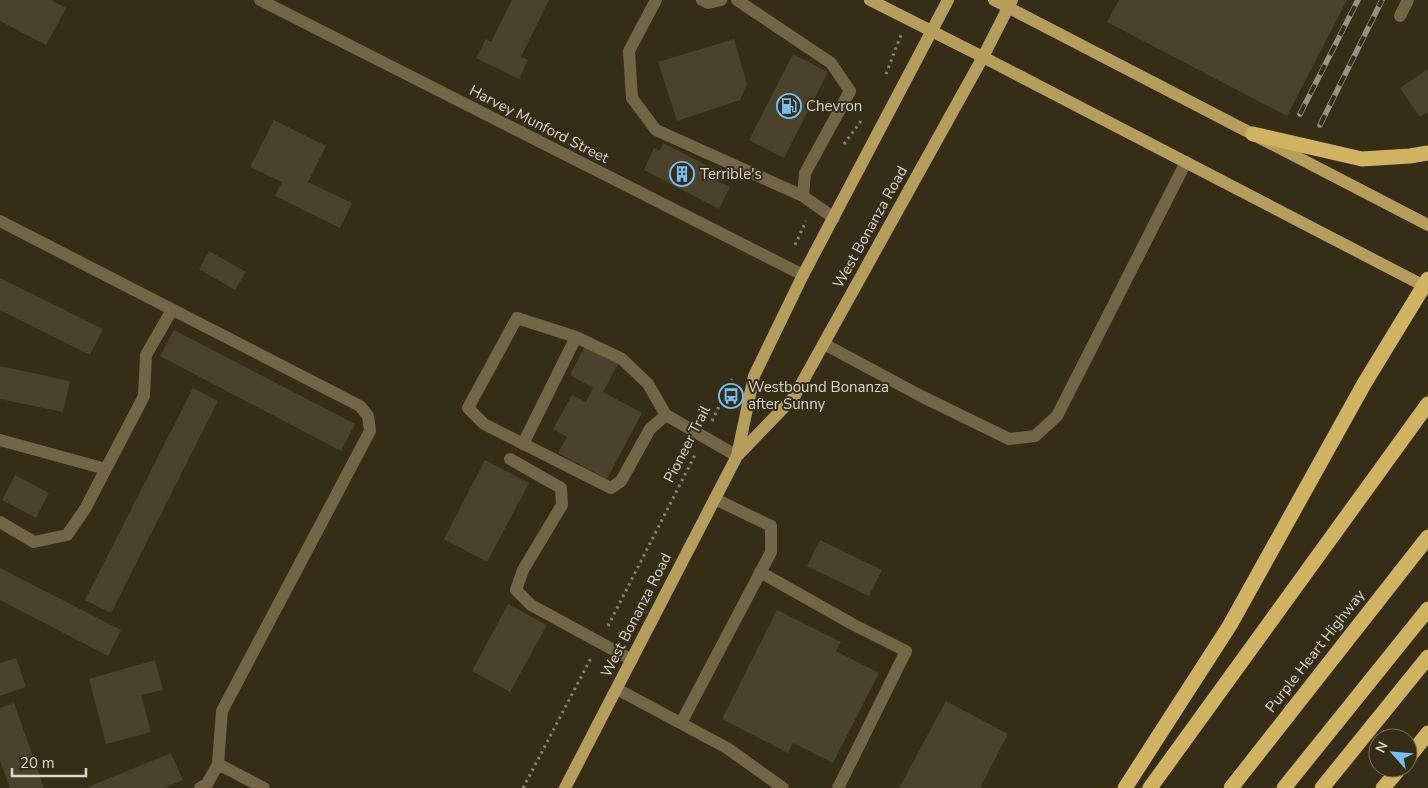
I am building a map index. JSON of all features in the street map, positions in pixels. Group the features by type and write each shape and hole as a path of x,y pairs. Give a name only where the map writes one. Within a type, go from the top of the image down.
{"highway":[{"path":"1253,134 1362,159 1428,153"},
{"path":"1125,788 1230,625 1364,384 1427,284"},
{"path":"1150,788 1428,404"},
{"name":"Purple Heart Highway","path":"1231,788 1428,537"},
{"path":"1284,788 1428,609"},
{"path":"1322,788 1428,657"},
{"path":"1418,746 1428,733"},
{"path":"1383,788 1392,778"}],"main road":[{"path":"870,0 1427,284"},
{"name":"West Bonanza Road","path":"565,788 737,456 754,376 803,275 948,0"},
{"path":"994,0 1010,4 1428,225"},
{"name":"West Bonanza Road","path":"737,456 794,397 984,57 1010,4"}],"street":[{"name":"Harvey Munford Street","path":"260,0 803,275"},
{"path":"656,0 628,51 632,98 656,130 803,196 834,218"},
{"path":"702,0 708,4 721,0"},
{"path":"737,0 831,63 850,91 804,173 803,196"},
{"path":"1400,16 1408,0"},
{"path":"824,344 921,396 1009,439 1035,436 1057,416 1186,162"},
{"path":"0,221 360,406 368,416 370,431 222,711 218,764 207,784 200,788"},
{"path":"0,522 34,542 67,535 85,509 144,396 146,355 172,310"},
{"path":"666,414 650,429 621,481 611,488 484,424 468,408 516,318 576,337 622,359 648,384 666,414 737,456"},
{"path":"523,444 576,337"},
{"path":"0,440 106,469"},
{"path":"510,459 561,488 562,505 523,570 516,590 531,605 632,660"},
{"path":"680,723 771,552 771,526 715,499"},
{"path":"760,572 854,625 906,651 838,788"},
{"path":"616,689 727,748 783,788"},
{"path":"218,764 264,788"}],"path":[{"path":"884,81 908,20"},
{"path":"840,151 862,120"},
{"path":"785,267 814,204"},
{"name":"Pioneer Trail","path":"522,788 599,642 732,379"}],"building":[{"path":"0,0 51,0 66,8 46,45 0,21"},
{"path":"512,0 549,0 521,57 528,60 519,79 476,58 486,39 491,42"},
{"path":"1119,0 1347,0 1287,116 1107,22"},
{"path":"734,39 747,84 740,100 677,121 658,62"},
{"path":"793,54 828,72 784,158 749,140"},
{"path":"1428,69 1428,112 1420,117 1400,88"},
{"path":"274,120 326,146 308,182 352,203 340,228 275,196 282,182 250,167"},
{"name":"Terrible's","path":"663,143 714,169 710,178 730,187 719,209 644,170 654,148 660,151"},
{"path":"209,251 246,272 235,290 199,269"},
{"path":"0,278 103,329 90,355 0,310"},
{"path":"174,330 355,424 341,451 160,356"},
{"path":"585,346 618,364 603,392 642,413 607,479 558,453 567,437 553,429 572,395 586,402 593,388 570,375"},
{"path":"0,366 70,381 63,412 0,399"},
{"path":"193,388 218,401 111,613 85,600"},
{"path":"485,460 529,483 487,562 444,539"},
{"path":"15,475 49,493 36,518 2,500"},
{"path":"820,540 882,570 869,596 807,566"},
{"path":"0,568 121,630 108,656 0,600"},
{"path":"508,604 547,625 510,692 472,671"},
{"path":"777,610 841,642 836,651 879,673 833,763 793,743 788,753 722,719"},
{"path":"16,658 26,687 0,696 0,663"},
{"path":"155,660 163,690 141,695 151,732 106,744 89,679"},
{"path":"946,701 1008,734 980,788 899,788"},
{"path":"14,703 44,788 10,788 0,761 0,708"},
{"path":"171,753 183,780 164,788 85,788"}],"railway":[{"path":"1300,114 1358,0"},
{"path":"1320,125 1382,0"}],"place":[{"name":"Chevron","path":"789,106"},
{"name":"Terrible's","path":"682,174"},
{"name":"Westbound Bonanza after Sunny","path":"731,396"}]}
